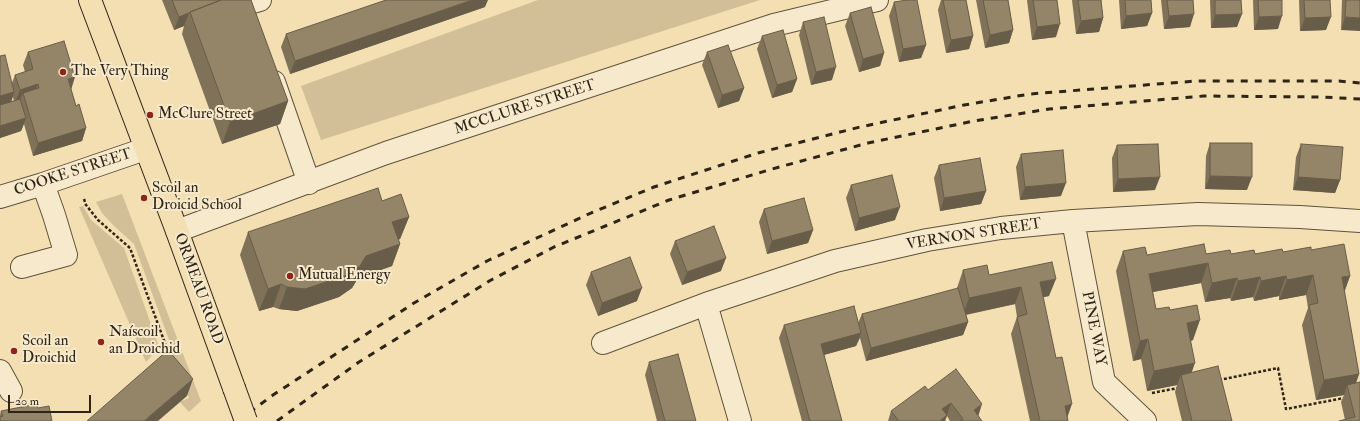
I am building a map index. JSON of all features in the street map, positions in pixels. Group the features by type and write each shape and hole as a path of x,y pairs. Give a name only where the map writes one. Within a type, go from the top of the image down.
{"main road":[{"name":"ORMEAU ROAD","path":"90,0 177,231 246,421"}],"street":[{"path":"245,0 246,4 260,0"},
{"name":"MCCLURE STREET","path":"177,231 386,153 774,25 877,0"},
{"path":"267,60 309,183"},
{"name":"COOKE STREET","path":"0,197 44,184 146,149"},
{"path":"22,267 66,255 44,184"},
{"name":"VERNON STREET","path":"603,343 706,304 835,262 927,240 1001,228 1073,221 1198,214 1300,217 1360,221"},
{"name":"PINE WAY","path":"1073,221 1104,382 1145,421"},
{"path":"706,304 740,421"},
{"path":"0,371 11,391"}],"path":[{"path":"84,199 86,205 98,220 130,248 166,346 165,351 159,355"},
{"path":"1215,381 1278,368 1286,410 1345,398"},
{"path":"1121,399 1184,387"}],"shaded area":[{"path":"538,0 760,0 321,140 301,86"},
{"path":"122,194 201,401 189,412 180,402 189,398 175,358 158,363 157,359 172,348 134,244 102,213 96,202"},
{"path":"83,206 91,220 124,248 159,347 146,362 79,207"}],"building":[{"path":"172,0 221,0 179,17"},
{"path":"221,0 251,0 288,101 230,122 190,12"},
{"path":"386,0 472,0 295,61 286,34"},
{"path":"917,0 926,45 903,49 894,2"},
{"path":"943,0 966,0 973,36 951,40"},
{"path":"983,0 1008,0 1013,30 990,35"},
{"path":"1033,0 1057,0 1060,24 1037,27"},
{"path":"1078,0 1101,0 1103,18 1081,21"},
{"path":"1125,0 1151,0 1152,13 1126,16"},
{"path":"1167,0 1193,0 1194,14 1169,16"},
{"path":"1215,0 1241,0 1242,14 1215,15"},
{"path":"1258,0 1282,0 1282,16 1259,17"},
{"path":"1304,0 1330,0 1331,17 1305,18"},
{"path":"1346,0 1360,0 1360,18 1345,17"},
{"path":"871,7 884,53 863,59 850,13"},
{"path":"824,17 836,67 816,72 803,22"},
{"path":"783,30 797,79 777,85 762,36"},
{"path":"64,41 75,77 68,79 76,106 79,104 86,128 38,143 23,93 39,88 38,84 20,90 15,75 33,69 28,52"},
{"path":"728,45 744,88 722,95 707,52"},
{"path":"5,55 14,92 0,96 0,56"},
{"path":"20,99 26,118 0,126 0,105"},
{"path":"1210,143 1252,143 1252,177 1210,176"},
{"path":"1158,144 1160,177 1118,179 1117,145"},
{"path":"1301,144 1343,147 1340,180 1298,177"},
{"path":"1063,150 1066,183 1025,187 1021,154"},
{"path":"980,158 986,191 944,198 939,165"},
{"path":"892,175 900,207 859,218 851,185"},
{"path":"378,188 382,201 401,194 409,217 392,222 400,244 366,256 360,266 347,275 305,289 287,287 281,284 268,289 248,232"},
{"path":"804,198 813,230 772,241 764,209"},
{"path":"714,226 726,258 687,272 675,241"},
{"path":"1204,244 1206,254 1230,250 1231,254 1254,250 1255,254 1282,249 1283,252 1311,247 1311,250 1344,244 1350,276 1342,277 1359,374 1324,380 1309,305 1318,303 1313,275 1287,280 1286,276 1261,281 1260,277 1238,281 1237,278 1212,283 1208,263 1149,274 1156,309 1169,307 1170,310 1197,305 1200,320 1187,323 1195,363 1154,371 1148,339 1140,341 1123,251 1145,247 1147,255"},
{"path":"630,257 642,288 602,303 591,272"},
{"path":"1052,262 1056,279 1040,282 1056,358 1062,357 1072,404 1065,406 1068,421 1040,421 1017,317 1027,314 1021,287 969,298 963,270 987,265 989,275"},
{"path":"958,288 968,322 871,348 862,314"},
{"path":"854,306 861,333 821,344 842,421 810,421 784,325"},
{"path":"168,350 193,379 144,421 87,421"},
{"path":"678,354 696,421 665,421 649,362"},
{"path":"1218,366 1232,421 1192,421 1181,375"},
{"path":"956,369 982,404 974,410 982,421 960,421 963,419 951,403 942,409 947,415 940,421 899,421 891,411 925,386 928,390"},
{"path":"1360,382 1360,421 1339,421 1355,417 1347,385"},
{"path":"37,404 38,408 49,406 52,421 0,421 0,417 3,416 1,411"}],"railway":[{"path":"238,421 273,395 414,303 487,261 591,213 654,187 758,153 860,127 964,105 1030,94 1196,81 1339,81 1360,83"},
{"path":"277,421 359,362 491,280 554,247 669,200 772,169 868,143 974,121 1049,109 1204,96 1321,97 1360,99"}],"place":[{"name":"The Very Thing","path":"63,72"},
{"name":"McClure Street","path":"150,115"},
{"name":"Scoil an Droicid School","path":"144,198"},
{"name":"Mutual Energy","path":"290,276"},
{"name":"Naíscoil an Droichid","path":"101,342"},
{"name":"Scoil an Droichid","path":"14,351"}]}
